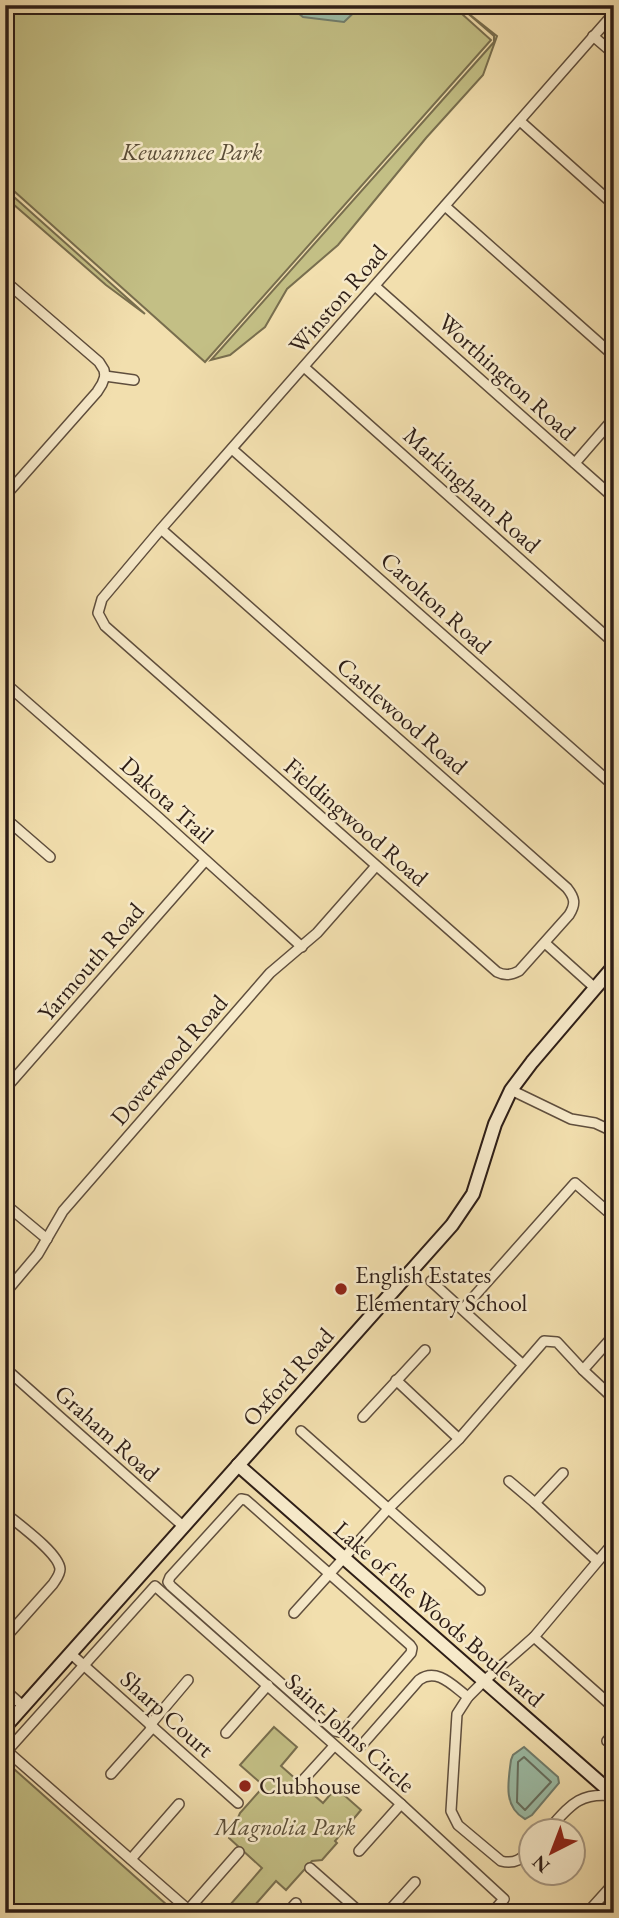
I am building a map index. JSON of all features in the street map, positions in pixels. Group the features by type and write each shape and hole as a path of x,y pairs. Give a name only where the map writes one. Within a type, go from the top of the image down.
{"street":[{"name":"Winston Road","path":"97,612 102,599 161,529 614,13"},
{"path":"593,36 614,54"},
{"path":"520,121 614,205"},
{"path":"445,206 614,356"},
{"path":"5,281 99,362 105,376 97,392 5,496"},
{"name":"Worthington Road","path":"375,286 614,498"},
{"name":"Markingham Road","path":"304,367 614,643"},
{"path":"105,376 134,380"},
{"path":"575,463 614,418"},
{"name":"Carolton Road","path":"232,449 614,786"},
{"name":"Castlewood Road","path":"161,529 568,888 574,897 574,906 545,943"},
{"name":"Fieldingwood Road","path":"97,612 105,626 496,972 511,975 519,971 545,943"},
{"name":"Dakota Trail","path":"5,682 302,947"},
{"path":"5,818 50,857"},
{"name":"Yarmouth Road","path":"5,1089 205,861"},
{"name":"Doverwood Road","path":"5,1293 29,1267 63,1211 270,973 317,933 376,866"},
{"path":"545,943 595,988"},
{"name":"Oxford Road","path":"5,1727 458,1217 478,1183 495,1124 511,1090 614,966"},
{"path":"511,1090 571,1119 596,1123 614,1130"},
{"path":"463,1309 575,1183 614,1217"},
{"path":"5,1205 47,1239"},
{"path":"431,1280 522,1364"},
{"path":"583,1370 614,1335"},
{"path":"294,1613 388,1509 459,1439 544,1341 557,1342 614,1399"},
{"path":"363,1417 425,1350"},
{"name":"Graham Road","path":"5,1368 183,1526"},
{"path":"396,1380 459,1439"},
{"path":"301,1431 480,1590"},
{"name":"Lake of the Woods Boulevard","path":"238,1465 614,1796"},
{"path":"535,1503 563,1473"},
{"path":"509,1481 597,1561"},
{"path":"241,1499 246,1500 329,1573 412,1648 411,1653 340,1732 335,1731 168,1582 241,1499"},
{"path":"5,1513 50,1552 60,1568 53,1584 5,1638"},
{"path":"518,1861 510,1864 501,1861 458,1825 450,1811 457,1714 468,1697 484,1681 534,1637 614,1542"},
{"name":"Saint Johns Circle","path":"142,1573 504,1899 492,1913"},
{"path":"155,1586 6,1750 190,1911 239,1852"},
{"path":"534,1637 614,1708"},
{"name":"Sharp Court","path":"70,1653 238,1803"},
{"path":"360,1746 425,1676 442,1677 468,1697"},
{"path":"111,1774 188,1680"},
{"path":"226,1733 268,1685"},
{"path":"5,1690 23,1706"},
{"path":"304,1779 334,1746"},
{"path":"562,1816 576,1801 591,1795 614,1796"},
{"path":"131,1859 179,1804"},
{"path":"359,1851 401,1804"},
{"path":"310,1868 361,1913"},
{"path":"387,1913 415,1882"},
{"path":"587,1913 614,1883"},
{"path":"287,1913 296,1902"}],"green space":[{"name":"Kewannee Park","path":"5,5 452,5 491,40 205,362 5,183"},
{"path":"464,10 497,36 483,75 426,138 338,245 287,289 265,327 230,355 211,360 494,42 494,36"},
{"path":"5,189 145,314 106,285 5,197"},
{"name":"Magnolia Park","path":"274,1727 297,1747 281,1766 323,1803 336,1788 361,1810 322,1860 312,1861 286,1890 276,1881 248,1913 238,1913 230,1905 262,1868 229,1838 240,1813 264,1786 240,1765"},
{"path":"5,1761 176,1913 5,1913"}],"water":[{"path":"288,5 362,5 344,22 303,17"},
{"path":"524,1747 558,1777 559,1783 530,1816 518,1814 510,1801 508,1785 513,1755"}],"place":[{"name":"English Estates Elementary School","path":"341,1289"},
{"name":"Clubhouse","path":"245,1786"}]}
